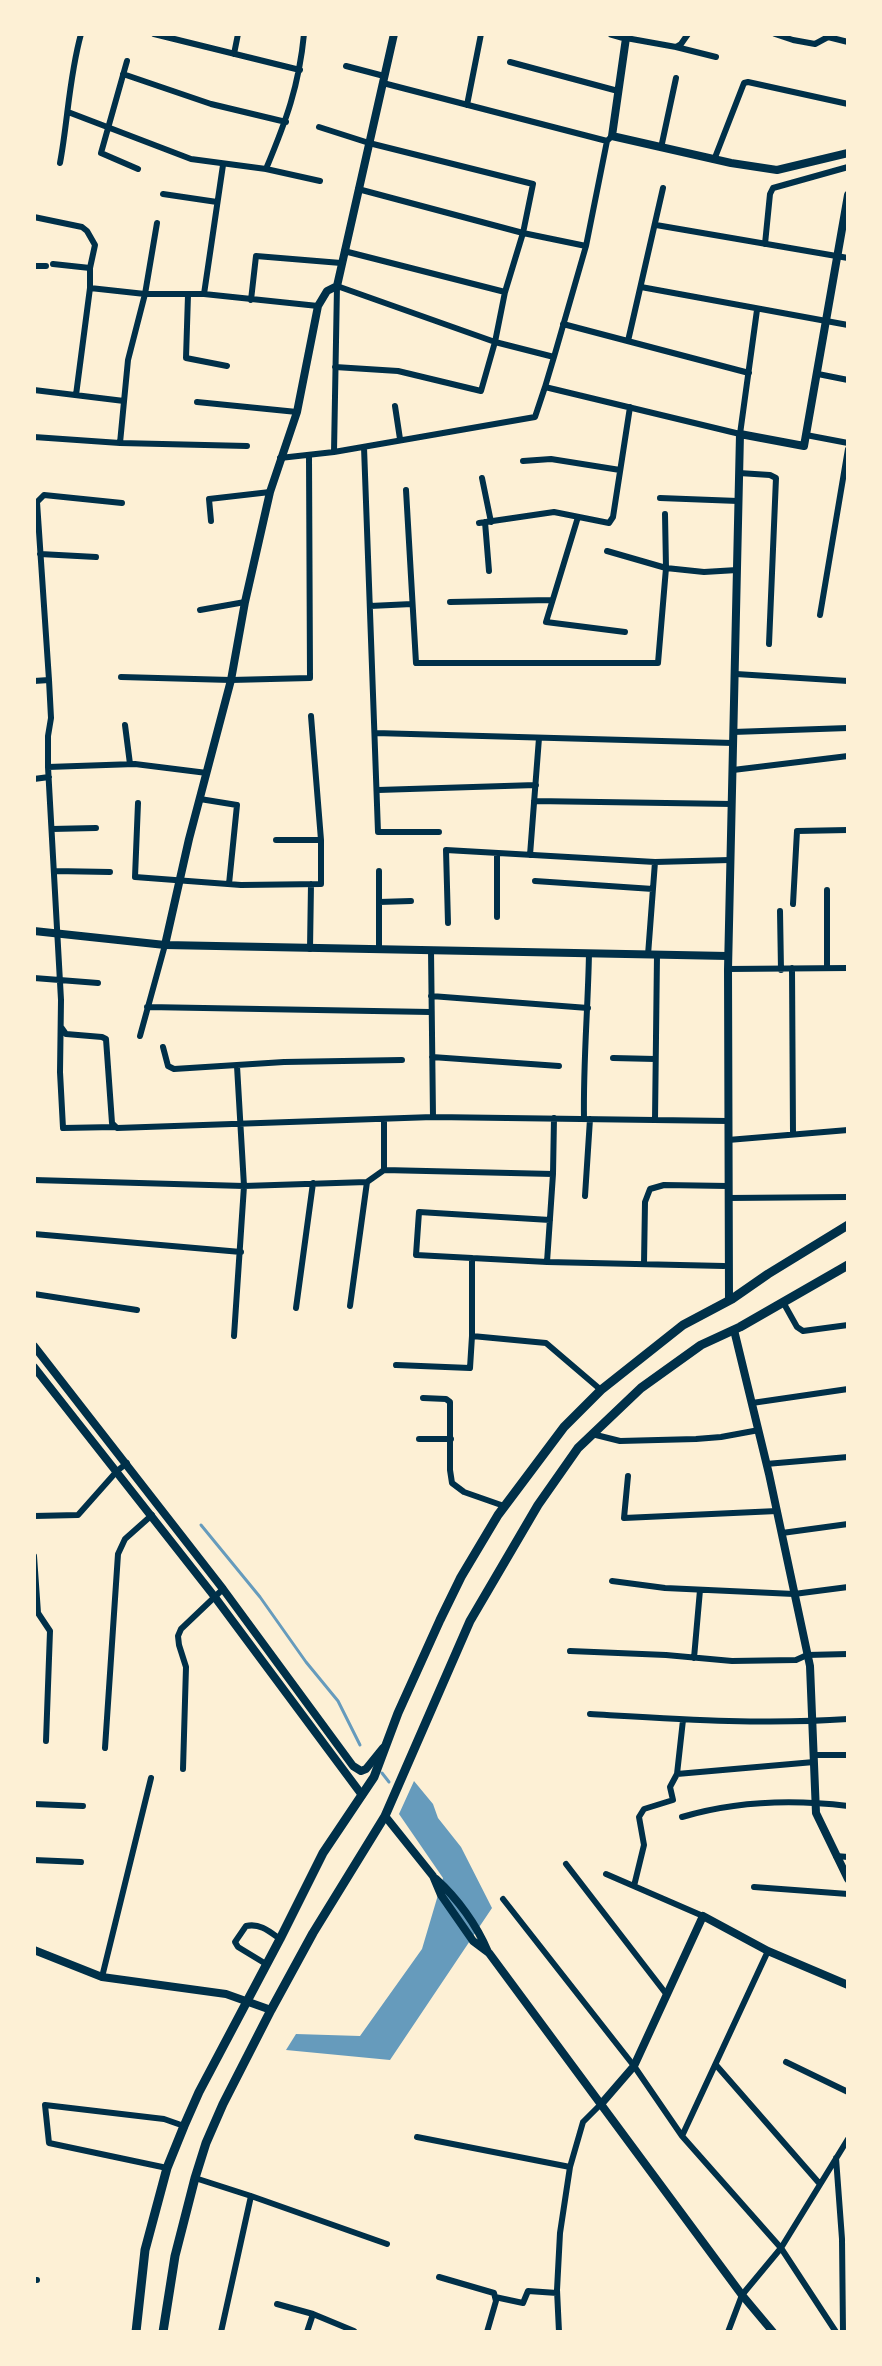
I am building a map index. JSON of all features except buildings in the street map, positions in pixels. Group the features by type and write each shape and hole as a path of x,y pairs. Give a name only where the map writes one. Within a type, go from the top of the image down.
{"main road":[{"path":"612,34 626,38 609,139 777,170 848,153"},
{"path":"727,1266 728,956 740,434 804,446 848,195"},
{"path":"726,1301 728,1198"},
{"path":"136,2331 145,2250 167,2168 199,2092 280,1939 322,1852 374,1777 398,1713 461,1577 504,1506 564,1427 601,1390 683,1325 848,1225"},
{"path":"163,2331 175,2256 195,2178 206,2143 223,2104 313,1933 385,1816 470,1620 537,1505 578,1448 641,1388 701,1346 734,1330 848,1265"},
{"path":"35,1348 127,1463 223,1589 353,1766 361,1771 366,1769 386,1744"},
{"path":"34,1367 152,1515 362,1795"}],"street":[{"path":"60,163 69,112 70,78 81,34"},
{"path":"154,34 300,70"},
{"path":"234,54 238,34"},
{"path":"266,169 286,122 300,70 304,34"},
{"path":"334,452 337,286 394,34"},
{"path":"466,105 481,34"},
{"path":"676,46 681,44 688,34"},
{"path":"774,34 815,44 828,37 848,42"},
{"path":"626,38 676,46 716,57"},
{"path":"127,61 101,153 138,169"},
{"path":"510,63 618,91"},
{"path":"280,458 334,452 535,417 586,246 609,139 466,105 346,66"},
{"path":"123,74 211,104 286,122"},
{"path":"661,148 676,78"},
{"path":"714,160 744,83 848,104"},
{"path":"69,112 191,159 266,169 320,181"},
{"path":"320,127 369,143 533,184 523,233 505,292 495,342 481,391 398,371 335,367"},
{"path":"204,294 223,165"},
{"path":"765,244 772,188 848,167"},
{"path":"628,341 663,188"},
{"path":"358,189 523,233 586,246"},
{"path":"163,195 217,202"},
{"path":"34,217 75,225 87,231 95,245 90,268 90,288 76,395"},
{"path":"120,443 130,349 145,294 157,223"},
{"path":"656,225 848,258"},
{"path":"344,251 505,292"},
{"path":"251,300 256,256 341,263"},
{"path":"53,264 90,268"},
{"path":"34,266 46,266"},
{"path":"140,1036 231,680 245,602 270,492 280,458 294,424 318,306 327,291 337,286 495,342 554,357"},
{"path":"642,287 848,325"},
{"path":"90,288 145,294 204,294 318,306"},
{"path":"188,295 186,358 227,366"},
{"path":"545,387 740,434 757,310"},
{"path":"563,324 748,373"},
{"path":"818,374 848,380"},
{"path":"34,390 124,401"},
{"path":"197,402 297,412"},
{"path":"395,406 400,439"},
{"path":"485,522 554,513 609,523 613,517 630,408"},
{"path":"806,435 848,443"},
{"path":"34,437 120,443 248,446"},
{"path":"364,447 378,832 439,832"},
{"path":"820,615 848,450"},
{"path":"121,677 231,680 310,678 309,456"},
{"path":"523,461 551,459 620,470"},
{"path":"739,473 770,475 776,478 769,644"},
{"path":"482,478 489,571"},
{"path":"406,490 416,663 658,663 666,568 665,514"},
{"path":"211,521 209,500 270,492"},
{"path":"122,504 44,495 37,502 50,681 51,718 48,736 48,767 60,979 60,1072 63,1128 433,1118 728,1121"},
{"path":"660,498 738,501"},
{"path":"578,517 546,622 625,632"},
{"path":"607,551 666,568 704,572 737,570"},
{"path":"40,554 96,557"},
{"path":"450,602 551,600"},
{"path":"200,610 245,602"},
{"path":"370,606 412,604"},
{"path":"736,674 848,681"},
{"path":"34,681 50,681"},
{"path":"138,803 135,877 229,884 321,884 321,840 311,716"},
{"path":"125,725 130,764"},
{"path":"734,732 848,728"},
{"path":"375,733 733,742"},
{"path":"530,855 539,738"},
{"path":"733,770 848,756"},
{"path":"48,767 130,764 207,773"},
{"path":"34,779 49,777"},
{"path":"378,790 536,784"},
{"path":"200,799 237,805 229,884"},
{"path":"534,801 732,804"},
{"path":"52,829 96,828"},
{"path":"793,904 798,831 848,830"},
{"path":"276,840 321,840"},
{"path":"448,923 446,850 656,862 730,860"},
{"path":"497,854 497,917"},
{"path":"655,1120 653,889 656,862"},
{"path":"379,870 379,950"},
{"path":"54,872 110,872"},
{"path":"535,881 653,889"},
{"path":"310,949 311,884"},
{"path":"826,890 827,968"},
{"path":"379,902 411,901"},
{"path":"780,911 781,970"},
{"path":"34,931 165,945 728,956"},
{"path":"431,950 433,1118"},
{"path":"585,1196 587,1119 583,1068 588,1008 589,953"},
{"path":"792,968 793,1134"},
{"path":"728,969 848,968"},
{"path":"34,978 98,983"},
{"path":"431,996 588,1008"},
{"path":"147,1007 430,1012"},
{"path":"61,1027 66,1034 102,1037 108,1042 112,1123 115,1127"},
{"path":"163,1047 168,1066 174,1069 284,1062 402,1060"},
{"path":"432,1057 559,1066"},
{"path":"613,1058 655,1059"},
{"path":"234,1336 244,1186 237,1066"},
{"path":"547,1263 552,1204 554,1118"},
{"path":"384,1119 384,1170"},
{"path":"728,1140 848,1130"},
{"path":"34,1180 244,1186 367,1182 384,1170 553,1174"},
{"path":"350,1306 367,1182"},
{"path":"296,1308 313,1183"},
{"path":"644,1264 645,1202 650,1189 664,1185 728,1186"},
{"path":"728,1198 848,1197"},
{"path":"549,1220 419,1212 416,1255 547,1263 727,1266"},
{"path":"34,1234 241,1252"},
{"path":"396,1365 470,1368 472,1258"},
{"path":"34,1294 137,1310"},
{"path":"783,1302 797,1327 803,1331 848,1325"},
{"path":"734,1330 759,1430 807,1655 816,1813 848,1880"},
{"path":"472,1336 546,1343 601,1390"},
{"path":"752,1402 848,1389"},
{"path":"423,1398 446,1399 450,1402 452,1483 464,1492 504,1506"},
{"path":"591,1434 620,1441 721,1437 759,1430"},
{"path":"419,1439 451,1439"},
{"path":"766,1464 848,1457"},
{"path":"34,1516 78,1515 127,1463"},
{"path":"628,1476 624,1518 777,1511"},
{"path":"105,1748 118,1554 125,1539 152,1515"},
{"path":"782,1533 848,1524"},
{"path":"34,1556 38,1613 50,1631 46,1741"},
{"path":"612,1581 665,1588 794,1594 848,1587"},
{"path":"183,1769 186,1667 178,1636 181,1629 223,1589"},
{"path":"694,1658 700,1590"},
{"path":"570,1651 732,1661 796,1660 807,1655 848,1654"},
{"path":"590,1714 682,1720 848,1719"},
{"path":"634,1886 644,1845 639,1817 644,1809 673,1800 670,1787 677,1774 682,1720"},
{"path":"677,1774 848,1755"},
{"path":"102,1977 151,1778"},
{"path":"682,1817 735,1804 816,1802 848,1806"},
{"path":"34,1804 83,1806"},
{"path":"385,1816 433,1876 449,1890 482,1937 489,1953 742,2295 773,2331"},
{"path":"836,1856 848,1857"},
{"path":"34,1860 81,1862"},
{"path":"566,1864 667,1995"},
{"path":"606,1874 703,1916 768,1951 848,1985"},
{"path":"433,1876 441,1895 473,1941 489,1953"},
{"path":"754,1887 848,1894"},
{"path":"503,1899 634,2066 682,2136 781,2248 836,2331"},
{"path":"559,2331 557,2293 560,2233 570,2167 583,2122 634,2066 703,1916"},
{"path":"266,1964 238,1947 235,1942 238,1936 246,1926 252,1924 260,1925 280,1939"},
{"path":"34,1950 102,1977 226,1994 271,2010"},
{"path":"682,2136 768,1951"},
{"path":"786,2062 848,2092"},
{"path":"716,2065 819,2183"},
{"path":"167,2168 49,2143 45,2105 164,2119 184,2126"},
{"path":"417,2137 570,2167"},
{"path":"728,2331 742,2295 781,2248 848,2139"},
{"path":"836,2157 844,2258 843,2331"},
{"path":"195,2178 387,2244"},
{"path":"220,2331 251,2196"},
{"path":"439,2277 494,2293 494,2309 487,2331"},
{"path":"495,2297 523,2302 528,2291 557,2293"},
{"path":"277,2304 313,2314 354,2331"},
{"path":"307,2331 313,2314"}],"water":[{"path":"414,1781 433,1804 438,1818 461,1847 492,1908 390,2060 286,2050 296,2034 360,2036 422,1949 443,1878 399,1814"}],"waterway":[{"path":"201,1525 260,1597 306,1662 338,1701 360,1745"},
{"path":"382,1773 389,1782"}]}
